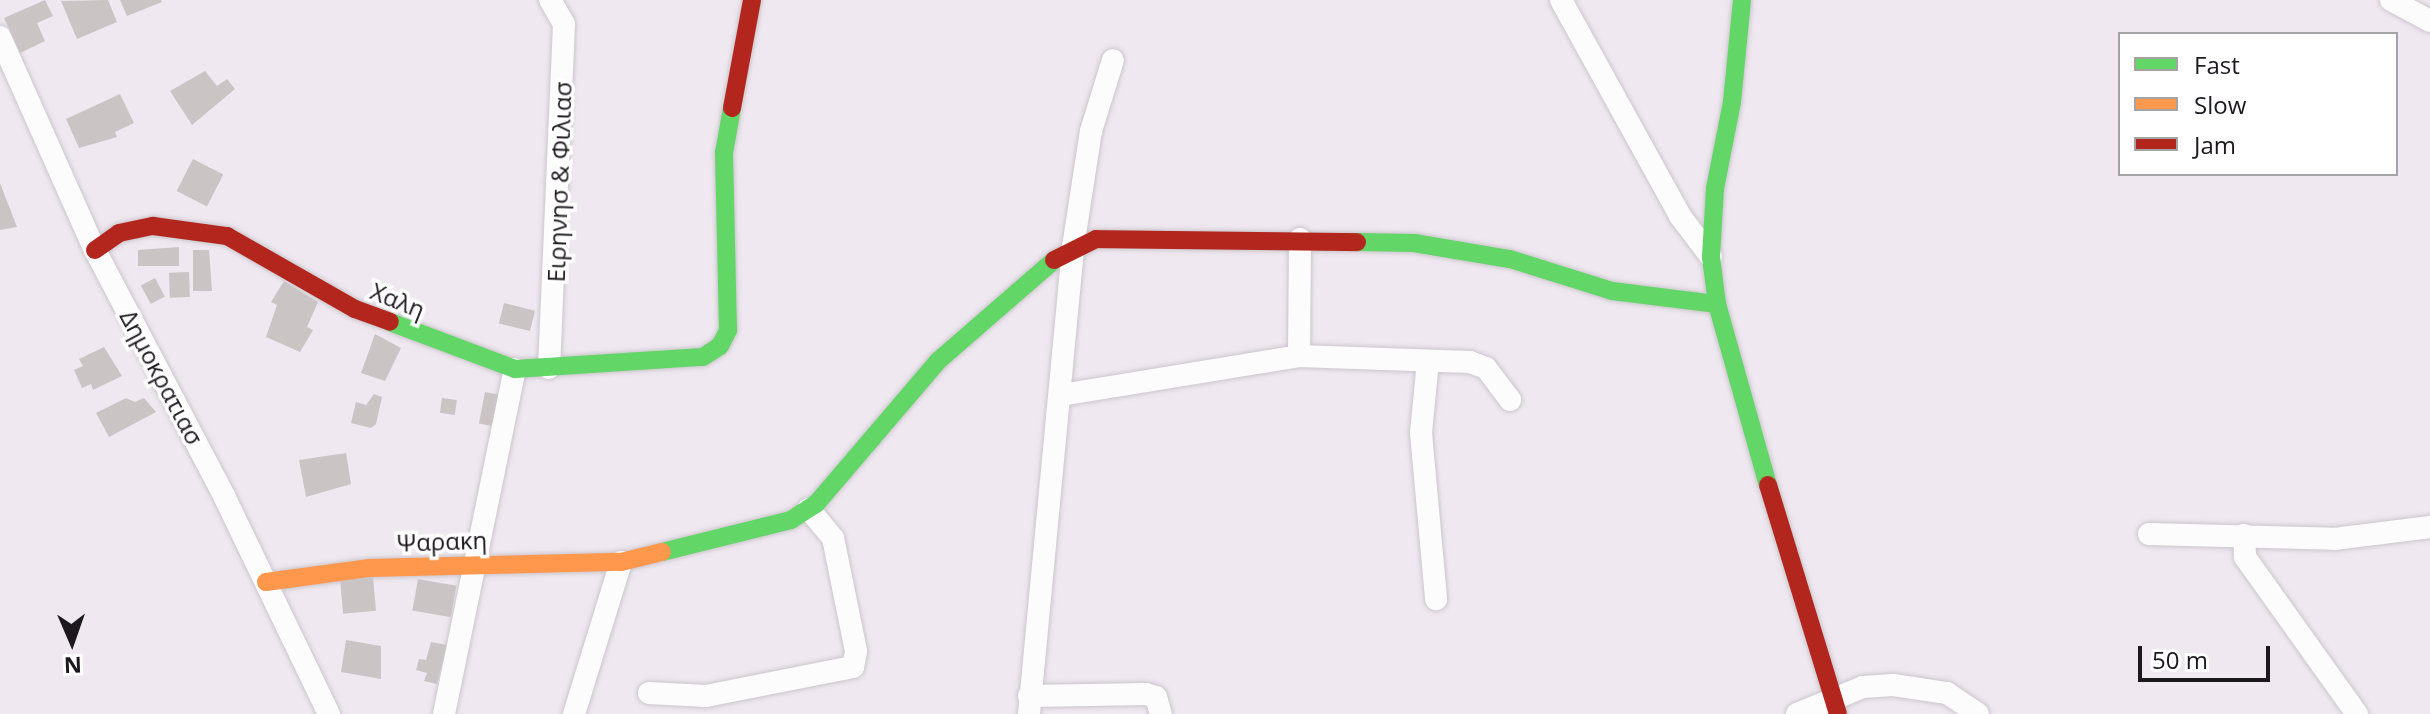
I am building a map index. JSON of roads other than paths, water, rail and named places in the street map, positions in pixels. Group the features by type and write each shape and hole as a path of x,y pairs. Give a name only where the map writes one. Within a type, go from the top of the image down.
{"street":[{"name":"Ειρηνησ & Φιλιασ","path":"549,368 564,24 550,0"},
{"name":"Χαλη","path":"95,250 119,233 153,226 227,236 355,309 515,369 703,357 720,346 728,330 724,153 752,0"},
{"path":"1561,0 1680,216 1711,257"},
{"path":"1742,0 1732,102 1715,189 1711,257 1717,304 1835,706"},
{"path":"2391,0 2430,21"},
{"name":"Δημοκρατιασ","path":"0,37 95,250 266,582 321,712"},
{"path":"1113,60 1091,131 1073,247 1029,705 1146,694 1156,697 1161,714"},
{"path":"649,693 706,696 853,667 856,651 833,538 809,509 938,361 1047,264 1073,247 1118,237 1414,243 1510,259 1612,291 1717,304"},
{"path":"1299,356 1300,239"},
{"path":"1061,395 1299,356 1428,361 1486,368 1510,400"},
{"path":"1428,361 1421,433 1436,599"},
{"path":"444,714 515,369"},
{"name":"Ψαρακη","path":"266,582 370,568 476,563 621,562 733,537 791,520 809,509"},
{"path":"2149,534 2334,539 2430,527"},
{"path":"2244,535 2245,557 2357,714"},
{"path":"574,714 621,562"},
{"path":"1797,714 1835,706 1863,687 1926,687 1947,693 1978,714"}]}
